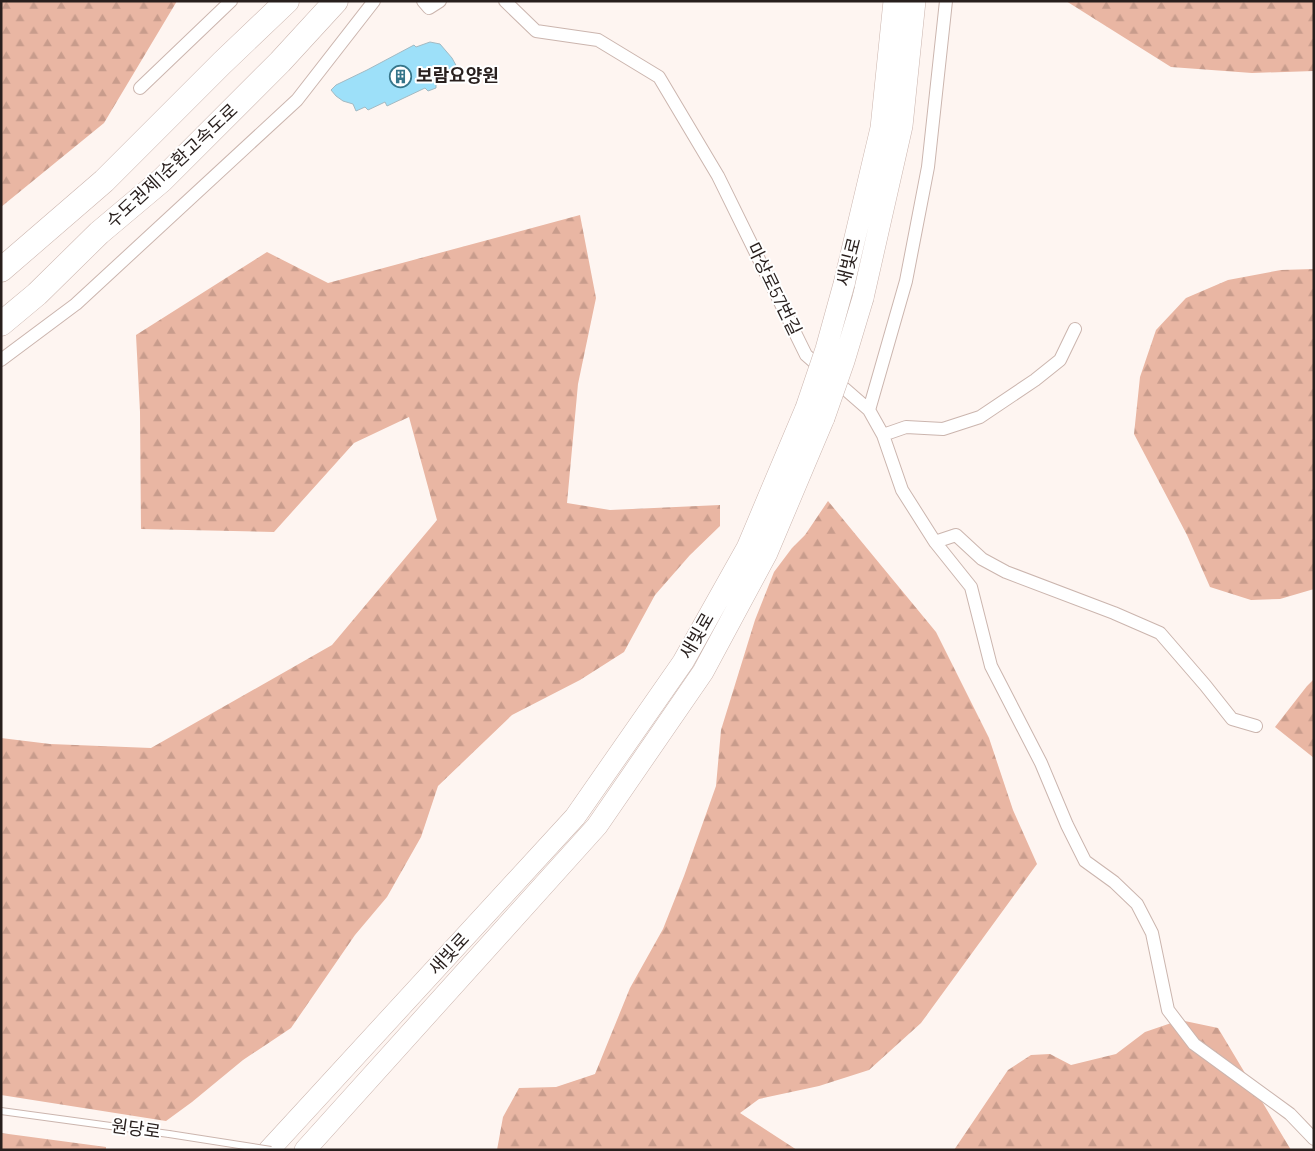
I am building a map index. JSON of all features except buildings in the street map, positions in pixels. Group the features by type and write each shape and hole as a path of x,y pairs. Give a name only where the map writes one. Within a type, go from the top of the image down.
{"highway":[{"name":"수도권제1순환고속도로","path":"1,270 104,181 287,1"},
{"name":"수도권제1순환고속도로","path":"1,324 37,294 99,233 162,180 280,62 336,1"},
{"name":"새빛로","path":"270,1150 575,817 683,662 746,548 806,408 826,349 844,284 880,128 894,1"},
{"name":"새빛로","path":"305,1150 597,826 703,672 767,553 824,418 863,298 902,126 915,1"}],"street":[{"path":"140,88 231,1"},
{"path":"1,360 76,304 297,100 374,1"},
{"path":"422,1 429,8 440,1"},
{"name":"마상로57번길","path":"504,1 536,32 598,40 659,77 718,176 806,355 869,410 883,435 902,490 935,542 971,587 991,666 1041,763 1067,825 1085,861 1114,882 1137,904 1152,933 1168,1010 1194,1044 1290,1114 1314,1139"},
{"path":"869,410 906,281 928,167 946,1"},
{"path":"883,435 906,427 943,429 980,417 1035,380 1060,360 1075,329"},
{"path":"935,542 956,535 982,559 1006,572 1114,613 1160,633 1232,719 1256,726"}],"lane":[{"name":"원당로","path":"1,1111 270,1150"}],"green space":[{"path":"1,1 177,1 104,123 1,207"},
{"path":"1066,1 1314,1 1314,71 1252,73 1171,67"},
{"path":"580,215 596,298 578,384 567,503 610,510 720,505 720,526 690,555 655,595 624,652 580,680 512,715 438,786 421,837 387,897 355,935 291,1028 243,1060 166,1121 1,1095 1,738 50,744 151,748 332,645 437,520 409,417 354,443 274,532 141,529 140,412 136,335 267,252 328,283"},
{"path":"1314,269 1314,589 1280,599 1251,600 1210,587 1187,535 1134,434 1140,377 1156,330 1186,298 1228,280 1281,270"},
{"path":"828,501 936,632 989,738 1013,810 1037,864 921,1023 869,1070 819,1086 759,1099 740,1113 797,1150 497,1150 503,1117 519,1088 556,1087 595,1074 630,988 663,929 684,876 716,786 721,730 755,620 774,572 792,548 805,535"},
{"path":"1314,679 1314,758 1275,727"},
{"path":"1180,1020 1218,1028 1291,1150 954,1150 1008,1070 1031,1055 1050,1054 1071,1065 1116,1054 1145,1032"},
{"path":"1,1133 106,1147 106,1150 1,1150"}],"place":[{"name":"보람요양원","path":"400,76"}]}
